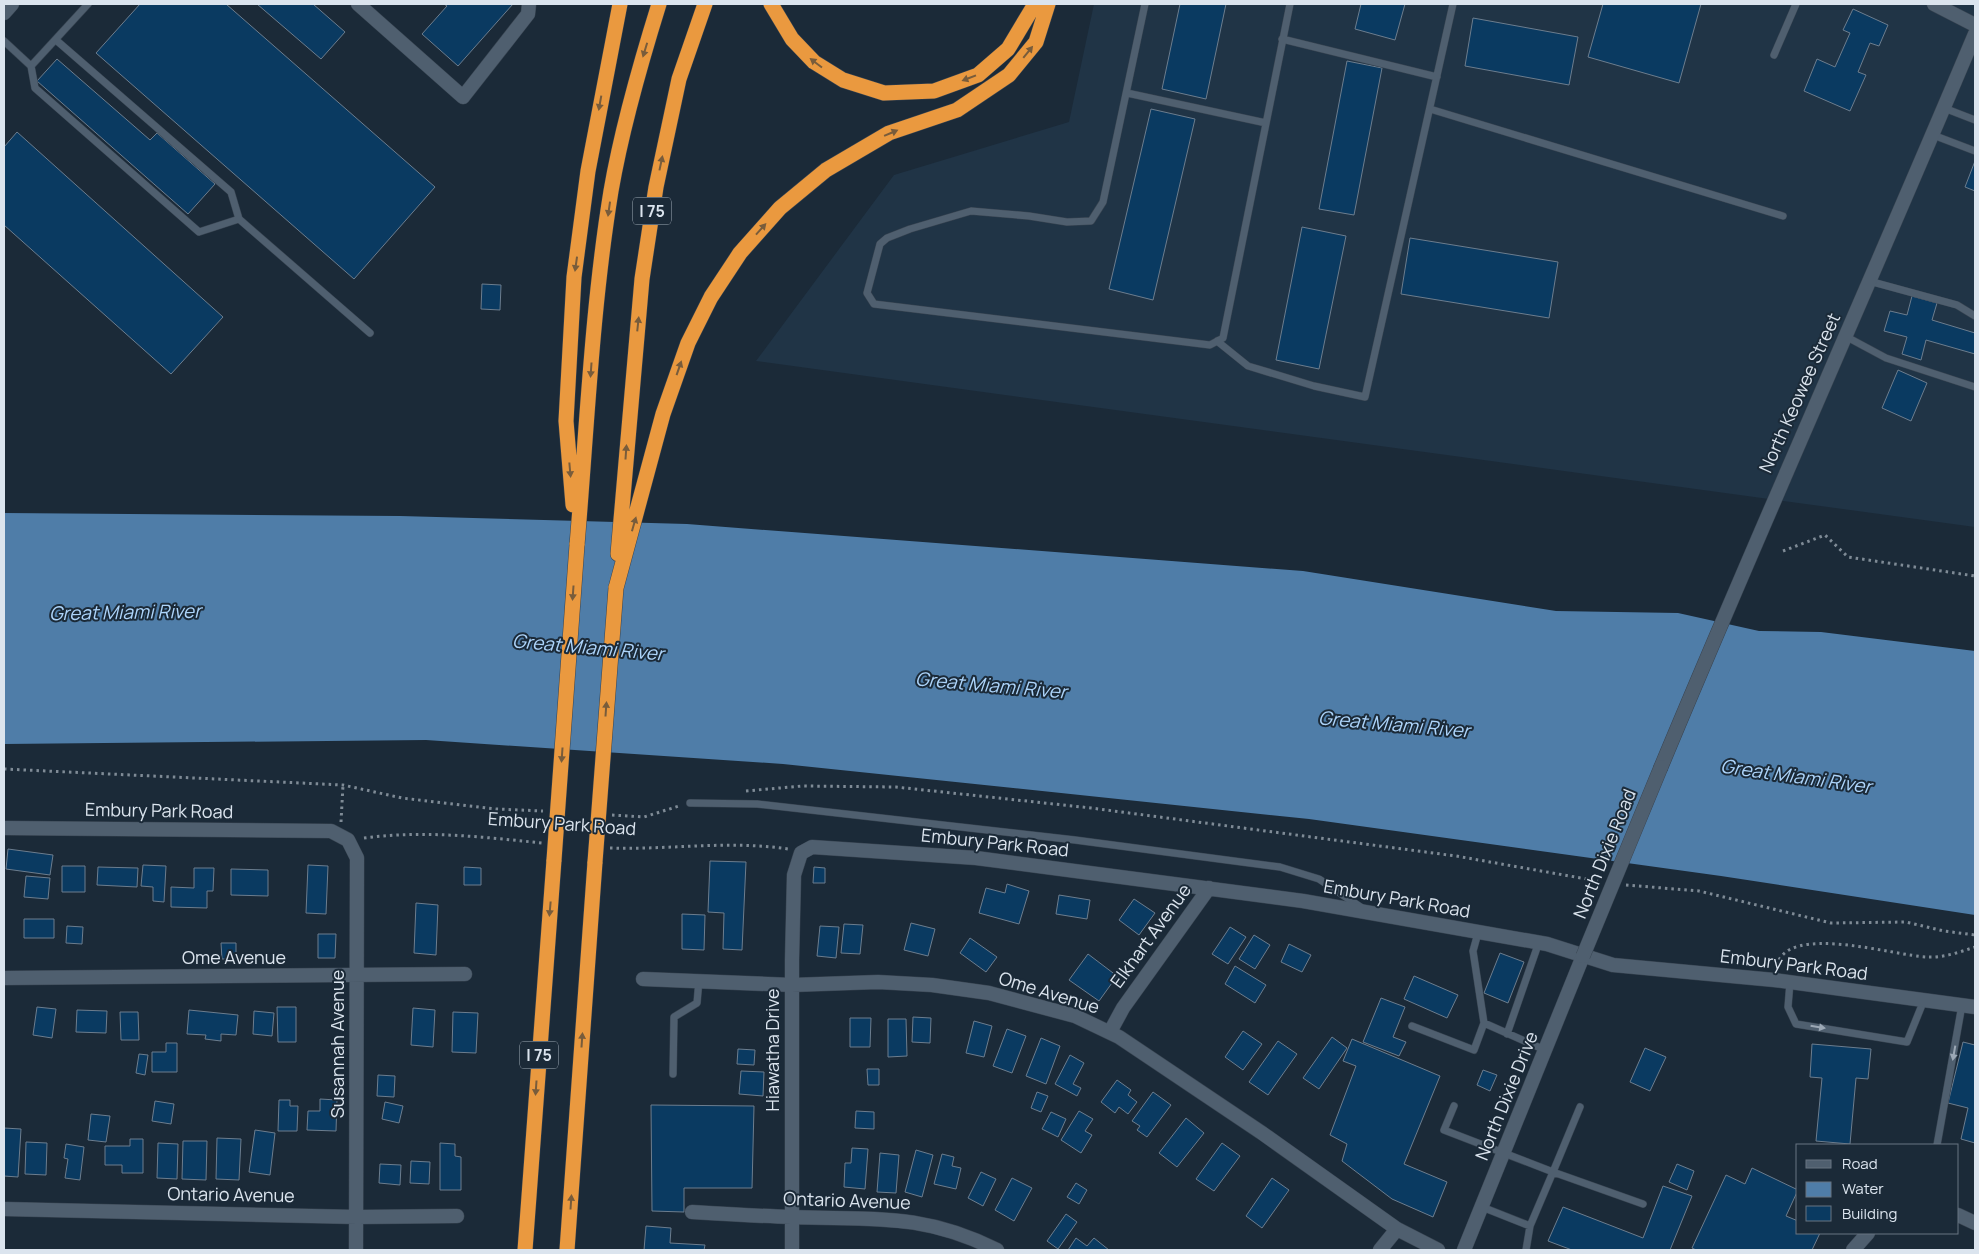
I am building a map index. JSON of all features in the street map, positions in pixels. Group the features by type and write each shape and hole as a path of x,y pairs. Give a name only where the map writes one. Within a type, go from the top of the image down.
{"highway":[{"path":"577,545 566,421 574,277 588,171 620,4"},
{"name":"I 75","path":"525,1250 593,336 611,190 625,123 659,4"},
{"name":"I 75","path":"567,1250 628,424 642,279 656,187 679,79 705,4"},
{"path":"771,4 792,39 814,62 843,80 884,93 934,91 978,75 1008,48 1035,4"},
{"path":"616,588 663,414 688,343 711,297 740,253 780,208 826,170 889,133 957,110 1010,75 1036,42 1048,4"}],"street":[{"path":"4,13 12,4"},
{"path":"358,4 463,97 528,14 529,4"},
{"path":"1934,4 1975,25"},
{"name":"North Keowee Street","path":"1661,767 1752,550 1933,135 1975,34"},
{"name":"North Dixie Road","path":"1583,956 1661,767"},
{"name":"Embury Park Road","path":"4,828 331,831 344,837"},
{"name":"Susannah Avenue","path":"344,837 357,858 356,1250"},
{"name":"Embury Park Road","path":"803,851 812,847 976,858 1209,888 1303,901 1478,933 1539,942 1613,965 1774,980 1969,1006"},
{"name":"Hiawatha Drive","path":"792,1250 794,876 803,851"},
{"name":"Elkhart Avenue","path":"1110,1032 1123,1008 1209,888"},
{"name":"North Dixie Drive","path":"1464,1250 1583,956"},
{"name":"Ome Avenue","path":"4,978 465,974"},
{"name":"Ome Avenue","path":"643,979 792,985 878,982 942,986 1030,1003 1075,1016 1110,1032 1262,1134 1396,1229 1438,1250"},
{"name":"Ontario Avenue","path":"4,1209 356,1217 457,1216"},
{"name":"Ontario Avenue","path":"692,1212 792,1218 887,1218 924,1223 957,1232 997,1250"},
{"path":"1959,1215 1975,1223"},
{"path":"1380,1250 1396,1229"},
{"path":"1852,1250 1867,1234"}],"lane":[{"path":"31,66 88,4"},
{"path":"1145,4 1103,202 1091,221 1067,222 1029,216 971,211 910,228 887,238 880,244 867,293 874,304 1210,345 1224,338 1290,4"},
{"path":"1217,341 1248,366 1314,386 1365,397 1453,4"},
{"path":"1774,55 1796,4"},
{"path":"56,40 231,192 239,219 370,333"},
{"path":"1282,40 1437,77"},
{"path":"4,41 31,66 35,88 198,232 239,219"},
{"path":"1127,93 1266,124"},
{"path":"1944,108 1975,120"},
{"path":"1430,109 1783,216"},
{"path":"1933,135 1975,151"},
{"path":"1869,281 1956,305 1975,316"},
{"path":"1845,336 1886,358 1975,386"},
{"path":"690,803 757,804 1075,840 1280,867 1318,879 1369,913"},
{"path":"1412,1026 1474,1050 1484,1023 1473,951 1478,933"},
{"path":"1508,1034 1539,942"},
{"path":"672,1074 674,1017 697,1003 698,980"},
{"path":"1790,982 1788,1006 1796,1024 1907,1042 1924,1000"},
{"path":"1937,1144 1969,1006"},
{"path":"1484,1023 1545,1050"},
{"path":"1454,1106 1444,1130 1643,1204"},
{"path":"1526,1250 1530,1226 1580,1108"},
{"path":"1482,1208 1530,1226"}],"path":[{"path":"1783,551 1826,535 1848,557 1975,576"},
{"path":"343,785 344,837"},
{"name":"Embury Park Road","path":"344,837 389,834 464,836 548,844"},
{"name":"Embury Park Road","path":"606,848 657,848 721,843 751,844 803,851"},
{"path":"1774,980 1780,956 1794,946 1804,944 1838,945 1928,958 1948,956 1975,947"}],"shaded area":[{"path":"1094,4 1975,4 1975,527 756,361 894,175 1069,122"}],"water":[{"name":"Great Miami River","path":"4,513 400,516 687,524 1303,571 1556,611 1678,613 1759,631 1821,632 1975,651 1975,915 1721,876 1309,819 783,764 426,740 4,744"}],"building":[{"path":"140,4 226,4 435,187 354,279 96,53"},
{"path":"257,4 313,4 345,32 321,59"},
{"path":"444,4 513,4 458,66 422,34 447,6"},
{"path":"1180,4 1226,4 1206,99 1162,89"},
{"path":"1361,4 1405,4 1395,40 1355,29"},
{"path":"1603,4 1701,4 1679,83 1588,57"},
{"path":"1853,9 1888,25 1879,46 1870,43 1858,72 1866,75 1850,111 1804,91 1817,59 1835,67 1850,33 1843,30"},
{"path":"1473,18 1578,37 1569,85 1465,66"},
{"path":"57,59 150,140 157,133 215,184 188,214 37,81"},
{"path":"1347,61 1382,68 1354,215 1319,209"},
{"path":"1151,109 1195,119 1153,300 1109,289"},
{"path":"17,132 223,317 171,374 4,225 4,147"},
{"path":"1975,161 1975,191 1965,187"},
{"path":"1302,227 1346,236 1319,369 1276,360"},
{"path":"1410,238 1558,262 1549,318 1401,294"},
{"path":"482,284 501,285 500,310 481,309"},
{"path":"1912,296 1937,303 1932,320 1975,333 1975,354 1926,340 1921,360 1902,354 1907,337 1884,331 1890,311 1907,315"},
{"path":"1898,370 1927,383 1911,421 1882,408"},
{"path":"8,849 53,855 50,875 6,869"},
{"path":"710,861 746,862 742,950 723,949 724,913 708,912"},
{"path":"143,865 166,866 164,902 153,901 153,887 141,886"},
{"path":"308,865 328,866 326,914 306,913"},
{"path":"62,866 85,866 85,892 62,892"},
{"path":"98,867 138,868 137,887 97,885"},
{"path":"464,867 481,868 481,885 464,885"},
{"path":"814,867 825,868 825,883 813,883"},
{"path":"194,868 214,868 213,891 207,891 207,908 171,907 171,887 194,888"},
{"path":"231,869 268,870 268,896 231,895"},
{"path":"26,876 50,878 48,899 24,897"},
{"path":"1007,884 1029,891 1019,924 979,913 986,888 1005,893"},
{"path":"1059,895 1090,900 1087,919 1056,914"},
{"path":"1134,899 1155,913 1139,935 1119,920"},
{"path":"416,903 438,905 436,955 414,953"},
{"path":"682,914 705,915 704,950 682,949"},
{"path":"24,919 54,919 54,938 24,938"},
{"path":"911,923 935,929 928,956 904,950"},
{"path":"844,924 863,925 860,954 841,953"},
{"path":"67,926 83,927 82,944 66,943"},
{"path":"820,926 839,927 836,958 817,956"},
{"path":"1230,927 1246,937 1228,964 1212,954"},
{"path":"318,934 336,934 335,958 318,958"},
{"path":"1254,935 1270,945 1255,969 1239,959"},
{"path":"970,938 997,957 986,972 960,953"},
{"path":"221,943 236,943 236,959 222,959"},
{"path":"1289,944 1311,955 1302,972 1281,962"},
{"path":"1500,953 1524,962 1508,1003 1484,993"},
{"path":"1088,954 1117,976 1099,1001 1069,980"},
{"path":"1235,966 1266,985 1255,1003 1225,984"},
{"path":"1414,976 1458,995 1447,1018 1404,999"},
{"path":"1381,998 1405,1007 1393,1037 1406,1042 1399,1056 1363,1042"},
{"path":"37,1007 56,1009 52,1038 33,1035"},
{"path":"277,1007 296,1007 296,1042 278,1042"},
{"path":"413,1008 435,1010 433,1047 411,1045"},
{"path":"77,1010 107,1011 106,1033 76,1032"},
{"path":"189,1010 238,1015 236,1035 221,1034 221,1041 205,1039 206,1035 187,1034"},
{"path":"254,1011 274,1013 272,1036 253,1034"},
{"path":"120,1012 138,1012 139,1040 121,1040"},
{"path":"453,1012 478,1013 476,1053 452,1052"},
{"path":"913,1017 931,1018 930,1043 912,1042"},
{"path":"850,1018 871,1018 870,1047 850,1047"},
{"path":"888,1019 906,1019 907,1056 888,1057"},
{"path":"974,1021 992,1026 984,1057 966,1053"},
{"path":"1007,1029 1026,1036 1012,1073 993,1066"},
{"path":"1243,1031 1262,1044 1243,1070 1225,1057"},
{"path":"1332,1037 1347,1048 1319,1089 1303,1078"},
{"path":"1041,1038 1060,1046 1046,1084 1026,1076"},
{"path":"1352,1039 1440,1076 1404,1164 1447,1182 1433,1217 1392,1199 1342,1161 1347,1144 1330,1135 1356,1066 1343,1061"},
{"path":"1278,1041 1297,1054 1268,1095 1249,1082"},
{"path":"1963,1042 1975,1045 1975,1143 1961,1139 1968,1108 1948,1103"},
{"path":"166,1043 177,1043 177,1072 152,1072 152,1052 166,1052"},
{"path":"1812,1044 1871,1049 1868,1079 1856,1078 1850,1144 1816,1141 1822,1078 1810,1077"},
{"path":"1645,1048 1666,1057 1650,1091 1630,1082"},
{"path":"738,1049 755,1050 754,1065 737,1064"},
{"path":"139,1054 148,1055 145,1075 136,1073"},
{"path":"1070,1055 1084,1063 1073,1084 1081,1088 1077,1096 1055,1084"},
{"path":"867,1069 879,1069 879,1085 868,1085"},
{"path":"1483,1070 1497,1075 1490,1091 1477,1085"},
{"path":"741,1071 764,1072 763,1096 739,1094"},
{"path":"378,1075 395,1076 394,1097 377,1096"},
{"path":"1117,1080 1131,1090 1128,1095 1137,1102 1128,1114 1119,1107 1115,1113 1101,1102"},
{"path":"1037,1092 1048,1096 1041,1112 1031,1108"},
{"path":"1153,1092 1171,1105 1147,1137 1137,1130 1140,1126 1132,1121"},
{"path":"320,1099 337,1100 336,1131 307,1130 308,1111 320,1111"},
{"path":"279,1100 290,1100 290,1106 298,1106 297,1131 278,1131"},
{"path":"155,1101 174,1104 171,1124 152,1121"},
{"path":"385,1102 403,1106 399,1123 382,1119"},
{"path":"651,1105 754,1106 752,1188 684,1188 684,1212 652,1211"},
{"path":"856,1111 874,1112 874,1129 855,1128"},
{"path":"1079,1111 1093,1119 1085,1131 1092,1135 1081,1153 1061,1140"},
{"path":"1051,1112 1066,1119 1058,1137 1042,1129"},
{"path":"91,1114 110,1116 106,1142 88,1140"},
{"path":"1186,1118 1204,1133 1177,1167 1159,1153"},
{"path":"4,1128 21,1129 18,1177 4,1176"},
{"path":"255,1130 275,1133 270,1175 249,1172"},
{"path":"217,1138 241,1139 239,1180 216,1179"},
{"path":"130,1139 143,1139 143,1173 122,1173 122,1165 105,1165 105,1146 130,1146"},
{"path":"183,1141 207,1141 206,1180 182,1179"},
{"path":"26,1142 47,1143 46,1175 25,1174"},
{"path":"158,1143 178,1144 177,1179 157,1178"},
{"path":"440,1143 455,1144 455,1156 461,1157 461,1190 440,1190"},
{"path":"1222,1143 1240,1156 1214,1191 1196,1179"},
{"path":"66,1144 84,1147 80,1180 65,1178 68,1159 64,1158"},
{"path":"852,1148 868,1149 865,1189 844,1187 845,1163 851,1163"},
{"path":"916,1150 933,1155 922,1197 905,1192"},
{"path":"880,1153 899,1155 896,1193 877,1192"},
{"path":"942,1154 954,1157 952,1166 961,1168 956,1189 934,1184"},
{"path":"411,1161 430,1162 429,1184 410,1183"},
{"path":"380,1164 401,1165 400,1185 379,1183"},
{"path":"1677,1164 1694,1171 1687,1190 1669,1182"},
{"path":"1752,1168 1796,1189 1796,1194 1786,1216 1796,1220 1796,1234 1820,1234 1812,1250 1696,1250 1692,1248 1726,1175 1745,1184"},
{"path":"981,1172 996,1179 983,1206 968,1198"},
{"path":"1012,1178 1032,1188 1014,1221 995,1210"},
{"path":"1272,1178 1289,1190 1262,1228 1246,1216"},
{"path":"1076,1183 1087,1190 1079,1204 1067,1197"},
{"path":"1663,1186 1692,1196 1670,1250 1572,1250 1548,1241 1563,1207 1643,1238"},
{"path":"1066,1214 1077,1222 1058,1249 1047,1241"},
{"path":"646,1226 671,1228 670,1243 705,1245 704,1250 644,1250"},
{"path":"1076,1238 1087,1246 1094,1238 1109,1250 1068,1250"}]}
